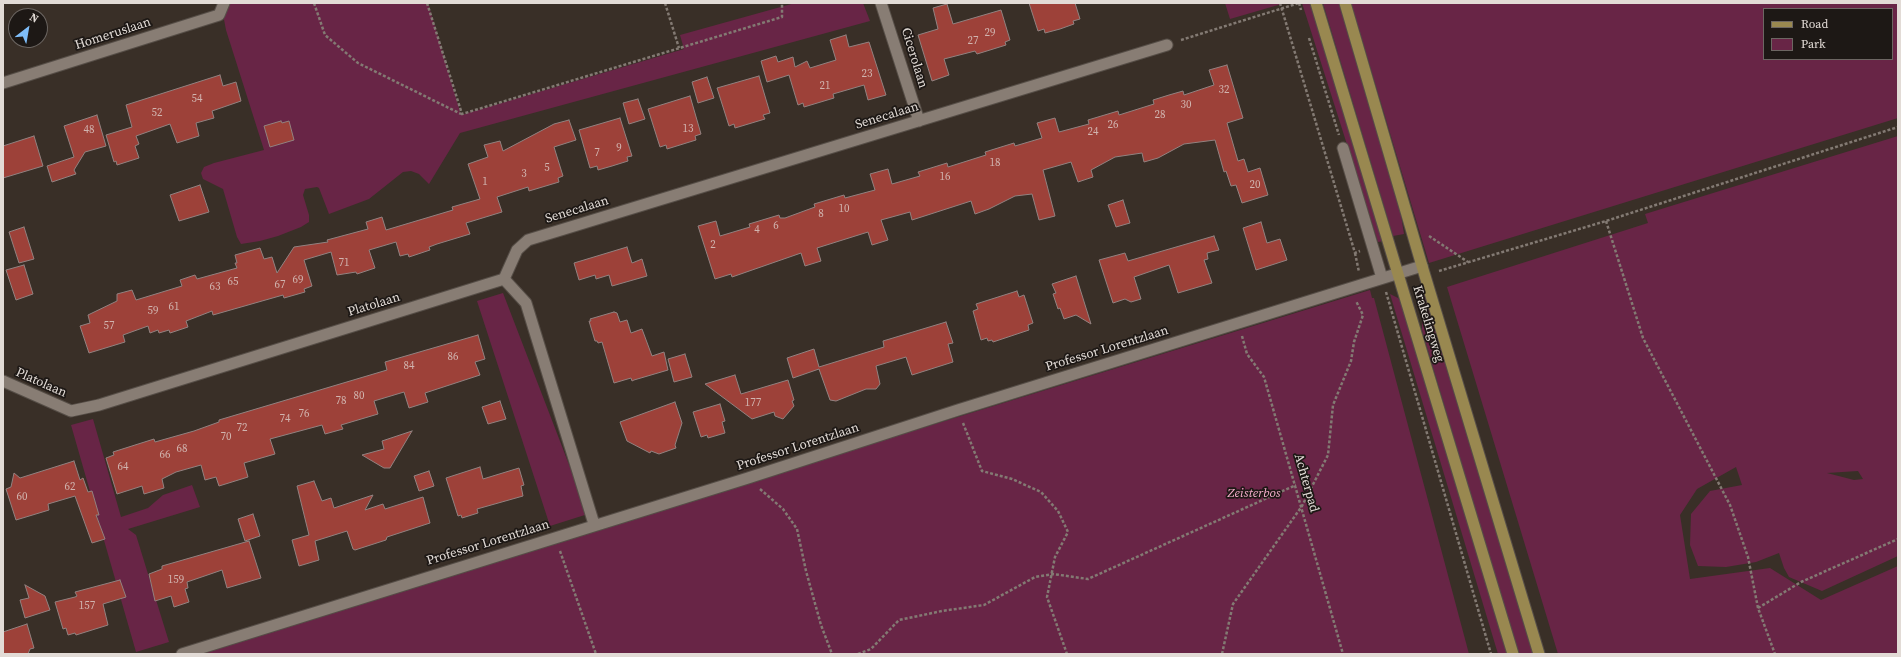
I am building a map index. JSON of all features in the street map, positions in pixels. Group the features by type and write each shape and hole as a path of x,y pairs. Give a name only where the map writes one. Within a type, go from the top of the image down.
{"main road":[{"name":"Krakelingweg","path":"1316,3 1512,654"},
{"name":"Krakelingweg","path":"1344,3 1539,654"}],"street":[{"name":"Homeruslaan","path":"3,83 218,15 224,3"},
{"name":"Cicerolaan","path":"881,3 919,121"},
{"name":"Senecalaan","path":"504,280 516,250 528,240 1167,44"},
{"path":"1342,148 1382,278"},
{"name":"Professor Lorentzlaan","path":"182,654 1422,266"},
{"path":"504,280 526,303 594,524"},
{"name":"Platolaan","path":"3,381 71,411 99,405 504,280"}],"path":[{"path":"314,3 325,35 358,63 462,114 782,17 782,3"},
{"path":"427,3 462,114"},
{"path":"665,3 679,48"},
{"path":"1280,3 1355,253 1362,284"},
{"path":"1167,44 1299,3 1301,11"},
{"path":"1308,34 1342,148"},
{"path":"1422,266 1434,273 1606,221 1898,127"},
{"path":"1606,221 1643,338 1730,505 1748,557 1758,608 1775,654"},
{"path":"1355,253 1372,248"},
{"path":"1382,278 1491,654"},
{"path":"1222,654 1233,604 1302,506 1328,455 1333,405 1351,361 1354,342 1363,316 1350,288"},
{"name":"Achterpad","path":"1238,323 1247,354 1264,377 1343,654"},
{"path":"958,410 982,470 1012,479 1041,492 1058,511 1068,532 1055,557 1053,574 1047,597 1067,654"},
{"path":"748,478 783,508 797,529 808,578 821,625 832,654"},
{"path":"858,654 871,648 899,620 942,611 984,605 1035,577 1053,574 1088,579 1296,485"},
{"path":"555,537 596,654"},
{"path":"1758,608 1801,582 1898,538"}],"green space":[{"path":"227,3 428,3 461,115 684,49 680,35 795,3 863,3 870,21 460,133 429,184 419,174 411,171 403,172 369,199 329,214 319,188 305,189 303,195 309,215 309,222 301,227 278,236 241,244 237,237 223,189 203,179 201,173 204,167 214,163 264,150 226,30 223,14"},
{"path":"1225,3 1285,3 1230,19"},
{"path":"1302,3 1313,3 1384,241 1378,242"},
{"path":"1323,3 1339,3 1398,197 1404,234 1393,236"},
{"path":"1351,3 1898,3 1898,118 1429,263"},
{"path":"1898,136 1898,556 1822,591 1789,577 1779,553 1756,562 1726,567 1698,566 1690,545 1691,514 1710,491 1742,485 1736,467 1697,489 1680,515 1690,579 1770,568 1821,600 1898,566 1898,654 1558,654 1447,287 1648,223 1645,214","holes":["1858,471 1863,479 1854,480 1827,473"]},
{"path":"1420,289 1425,294 1534,654 1518,654 1422,330 1422,310 1418,290"},
{"name":"Zeisterbos","path":"1370,290 1372,298 1374,298 1469,654 189,654"},
{"path":"503,293 588,514 550,526 477,301"},
{"path":"1390,294 1398,298 1404,306 1507,654 1498,654"},
{"path":"93,419 121,517 148,508 163,495 192,485 200,507 128,529 136,535 169,642 136,652 71,425"}],"building":[{"path":"1029,3 1075,3 1080,19 1073,21 1074,24 1060,29 1045,33 1044,29 1038,31"},
{"path":"947,4 953,24 1001,10 1010,40 1005,42 1006,45 977,54 975,51 944,59 949,75 932,81 918,35 938,29 933,8"},
{"path":"846,35 849,47 869,42 886,95 868,100 864,85 833,94 834,98 804,107 803,103 798,105 789,75 767,82 761,61 776,56 778,62 793,57 795,67 807,61 810,68 836,60 830,40"},
{"path":"1227,65 1243,118 1227,123 1238,161 1244,159 1248,172 1260,168 1268,195 1242,203 1236,185 1231,186 1226,171 1224,172 1215,140 1184,144 1158,158 1144,162 1142,153 1115,157 1091,170 1093,177 1078,182 1071,162 1043,170 1055,216 1039,220 1032,194 1015,196 975,214 971,201 912,220 910,212 881,220 888,240 872,245 868,232 817,248 821,261 805,266 801,253 732,277 731,274 715,279 698,226 716,221 720,236 750,227 749,224 779,215 780,218 785,218 815,207 814,204 844,195 845,198 875,190 870,174 888,169 892,184 920,176 918,172 947,163 948,167 986,155 985,152 1014,143 1015,146 1042,138 1037,123 1055,118 1059,132 1089,124 1088,120 1118,111 1119,115 1154,104 1153,100 1169,95 1183,91 1184,95 1214,85 1209,70"},
{"path":"220,75 223,86 236,82 241,101 212,111 214,118 196,123 199,136 177,143 170,124 136,136 139,144 135,146 139,158 117,165 116,161 114,162 106,135 132,127 126,105"},
{"path":"759,76 770,113 763,115 765,119 735,128 734,124 729,126 717,88"},
{"path":"707,77 714,98 698,103 692,82"},
{"path":"690,96 701,134 695,136 696,140 667,149 666,145 660,147 648,109"},
{"path":"638,99 645,119 629,124 623,103"},
{"path":"97,115 106,146 85,152 74,170 76,174 52,182 47,166 74,157 64,126"},
{"path":"620,118 632,156 627,157 628,161 598,170 597,166 590,168 579,130"},
{"path":"569,120 576,140 554,147 563,176 558,178 559,182 529,191 528,187 497,197 502,212 466,223 470,234 429,247 430,250 409,257 408,254 400,256 396,242 369,250 375,268 357,274 356,272 337,275 331,252 304,260 312,286 304,289 305,292 284,298 283,295 213,315 212,311 186,321 188,327 170,333 169,330 159,333 158,330 150,333 148,326 123,335 125,342 89,353 80,326 90,323 88,315 117,301 117,294 132,290 136,300 182,286 180,280 195,275 197,279 237,268 235,263 237,263 235,255 260,248 264,259 272,257 277,273 294,247 328,242 327,240 368,229 366,222 382,217 386,230 453,210 452,207 480,199 468,164 488,157 484,145 500,141 503,151 554,124"},
{"path":"281,121 282,123 289,121 294,140 270,147 264,126"},
{"path":"34,136 43,166 3,178 3,146"},
{"path":"200,185 209,212 179,221 170,195"},
{"path":"1123,200 1130,223 1116,227 1108,205"},
{"path":"1261,222 1267,243 1280,239 1287,260 1256,270 1243,228"},
{"path":"24,227 34,259 19,263 9,232"},
{"path":"1214,236 1219,250 1207,253 1208,259 1204,260 1212,283 1178,293 1169,265 1134,277 1141,299 1131,302 1125,299 1113,303 1099,260 1125,253 1128,261"},
{"path":"627,247 632,263 642,259 647,276 612,286 609,275 596,279 595,275 579,280 574,263"},
{"path":"24,265 33,294 16,300 6,270"},
{"path":"1076,276 1091,324 1076,315 1064,319 1060,308 1058,309 1053,294 1056,293 1052,284"},
{"path":"1017,291 1019,297 1024,295 1033,323 1028,325 1029,330 993,342 992,340 988,341 987,338 981,340 973,311 978,309 976,304"},
{"path":"614,312 617,313 620,322 627,320 631,333 642,329 652,356 664,352 668,370 632,381 631,378 614,383 602,342 598,343 595,341 589,321 591,321 590,319"},
{"path":"946,322 953,343 948,344 953,362 912,375 906,357 876,366 880,384 876,389 866,389 836,401 830,400 819,369 793,378 787,358 814,349 819,367 884,347 883,341"},
{"path":"478,335 485,359 475,362 480,375 425,393 428,402 409,408 404,392 374,401 378,414 341,425 343,429 325,434 322,425 270,439 275,454 244,463 248,477 219,486 216,477 205,480 201,465 176,472 162,479 164,488 144,494 142,486 117,494 106,458 114,455 113,452 154,439 155,442 194,431 219,422 219,420 387,370 385,362"},
{"path":"685,354 692,377 674,382 668,359"},
{"path":"735,375 741,394 788,380 794,400 792,401 794,406 783,419 775,416 774,412 752,419 705,384"},
{"path":"500,401 506,419 488,424 482,407"},
{"path":"675,402 682,423 675,445 676,448 659,454 651,451 650,453 627,441 620,422"},
{"path":"720,404 725,421 722,422 725,433 708,438 707,435 701,437 693,412"},
{"path":"412,431 390,468 384,468 362,455 384,449 382,441"},
{"path":"74,461 80,480 83,478 88,492 92,491 99,515 96,515 105,539 92,543 75,496 48,504 49,510 16,520 6,489 11,487 14,473 20,478"},
{"path":"480,467 483,479 519,468 524,485 521,486 523,496 477,509 478,513 462,518 461,515 458,516 446,478"},
{"path":"429,471 434,486 419,491 414,476"},
{"path":"314,481 322,501 331,498 334,508 373,495 365,510 383,504 385,509 423,497 430,523 387,537 386,540 355,550 353,549 347,531 315,541 319,560 299,566 292,540 309,535 297,486"},
{"path":"253,514 260,536 245,541 238,519"},
{"path":"249,541 261,578 227,588 222,570 187,582 188,588 185,589 189,602 174,607 171,596 155,601 149,574 162,569 162,566"},
{"path":"120,580 126,597 103,604 108,625 76,635 75,633 68,635 66,628 63,629 55,602 77,596 75,592"},
{"path":"25,585 45,596 50,610 25,618 20,600 29,598"},
{"path":"27,624 34,648 30,649 28,654 3,654 3,632"}]}
